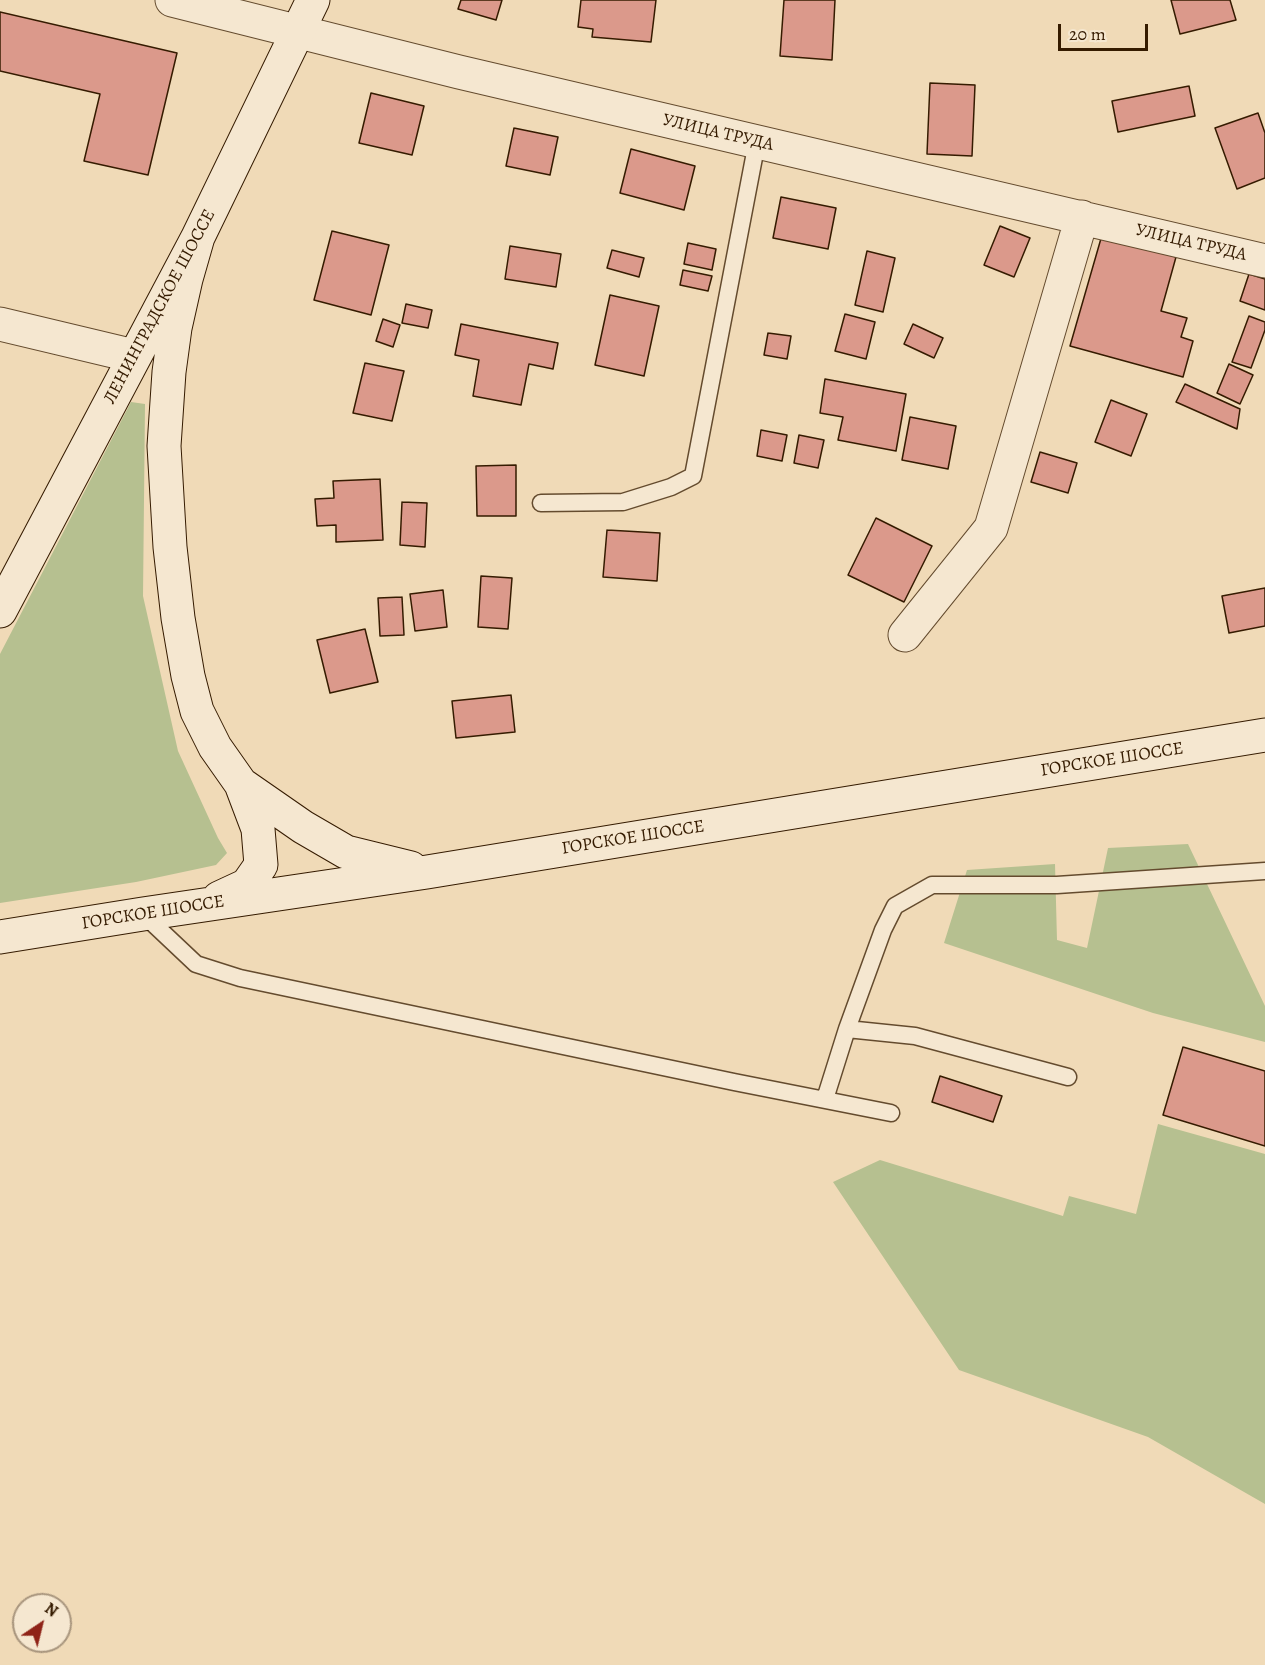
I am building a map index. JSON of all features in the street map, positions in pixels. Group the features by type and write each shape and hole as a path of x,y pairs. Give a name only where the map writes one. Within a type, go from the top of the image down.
{"street":[{"name":"УЛИЦА ТРУДА","path":"172,0 459,72 1265,261"},
{"name":"ЛЕНИНГРАДСКОЕ ШОССЕ","path":"0,611 198,237 313,0"},
{"path":"905,635 991,528 1082,217"},
{"path":"198,237 183,289 169,372 164,447 170,547 178,618 188,676 197,711 215,747 241,784 258,829 261,865 247,885 207,904"},
{"path":"0,324 134,356"},
{"name":"ГОРСКОЕ ШОССЕ","path":"0,938 207,904 427,872 1265,735"},
{"path":"241,784 303,827 346,852 427,872"}],"lane":[{"path":"541,503 623,502 670,487 693,476 757,142"},
{"path":"825,1099 847,1029 883,930 895,906 932,885 1058,885 1265,871"},
{"path":"143,914 196,964 240,978 722,1080 891,1113"},
{"path":"847,1029 915,1036 1068,1077"}],"green space":[{"path":"131,402 145,404 143,596 178,751 227,853 216,865 136,882 0,903 0,654"},
{"path":"1188,844 1265,1006 1265,1042 1153,1013 944,943 967,870 1055,864 1057,940 1087,948 1108,848"},
{"path":"1158,1124 1265,1154 1265,1504 1148,1437 959,1370 833,1182 880,1160 1063,1216 1069,1196 1136,1214"}],"building":[{"path":"461,0 502,0 496,20 458,9"},
{"path":"581,0 656,0 651,42 592,37 593,29 578,27"},
{"path":"784,0 835,0 832,60 780,56"},
{"path":"1171,0 1230,0 1236,20 1180,34"},
{"path":"0,12 177,53 148,175 84,161 100,94 0,71"},
{"path":"930,83 975,85 972,156 927,154"},
{"path":"1189,86 1195,116 1118,132 1112,101"},
{"path":"371,93 424,106 412,155 359,143"},
{"path":"1258,113 1265,133 1265,178 1237,189 1215,128"},
{"path":"514,128 558,137 550,175 506,166"},
{"path":"631,149 695,166 684,210 620,193"},
{"path":"781,197 836,208 828,249 773,238"},
{"path":"1000,226 1030,238 1014,277 984,265"},
{"path":"332,231 389,245 371,315 314,300"},
{"path":"1102,235 1176,257 1161,311 1187,318 1181,337 1193,341 1183,377 1070,346"},
{"path":"688,243 716,249 712,270 684,264"},
{"path":"510,246 561,254 556,287 505,279"},
{"path":"612,250 644,258 639,277 607,268"},
{"path":"867,251 895,258 883,312 855,305"},
{"path":"683,270 712,276 708,291 680,285"},
{"path":"1249,274 1265,279 1265,310 1240,301"},
{"path":"610,295 659,306 644,376 595,365"},
{"path":"406,304 432,310 428,328 402,323"},
{"path":"845,314 875,322 866,359 835,351"},
{"path":"1249,316 1265,322 1265,330 1251,368 1232,362"},
{"path":"383,319 400,325 393,347 376,341"},
{"path":"461,324 558,343 553,369 529,364 521,405 473,396 479,360 455,355"},
{"path":"913,324 943,338 934,358 904,344"},
{"path":"768,333 791,336 787,359 764,355"},
{"path":"365,363 404,371 392,421 353,413"},
{"path":"1229,364 1253,375 1240,404 1217,393"},
{"path":"825,379 906,394 896,451 838,440 843,417 820,413"},
{"path":"1185,384 1240,409 1237,429 1176,402"},
{"path":"1111,400 1147,414 1131,456 1095,442"},
{"path":"910,417 956,426 948,469 902,460"},
{"path":"761,430 787,435 782,461 757,456"},
{"path":"799,435 824,440 818,468 794,463"},
{"path":"1040,452 1077,463 1068,493 1031,482"},
{"path":"516,465 516,516 477,516 476,466"},
{"path":"380,479 383,540 336,542 336,525 317,526 315,499 334,498 333,481"},
{"path":"402,502 427,503 425,547 400,545"},
{"path":"876,518 932,546 904,602 848,575"},
{"path":"607,530 660,533 657,581 603,577"},
{"path":"481,576 512,578 508,629 478,627"},
{"path":"1265,588 1265,626 1229,633 1222,596"},
{"path":"443,590 447,627 415,631 410,594"},
{"path":"402,597 404,635 380,636 378,598"},
{"path":"365,629 378,682 330,693 317,640"},
{"path":"511,695 515,732 456,738 452,701"},
{"path":"1183,1047 1265,1071 1265,1146 1163,1115"},
{"path":"940,1076 1002,1096 993,1122 932,1102"}]}
